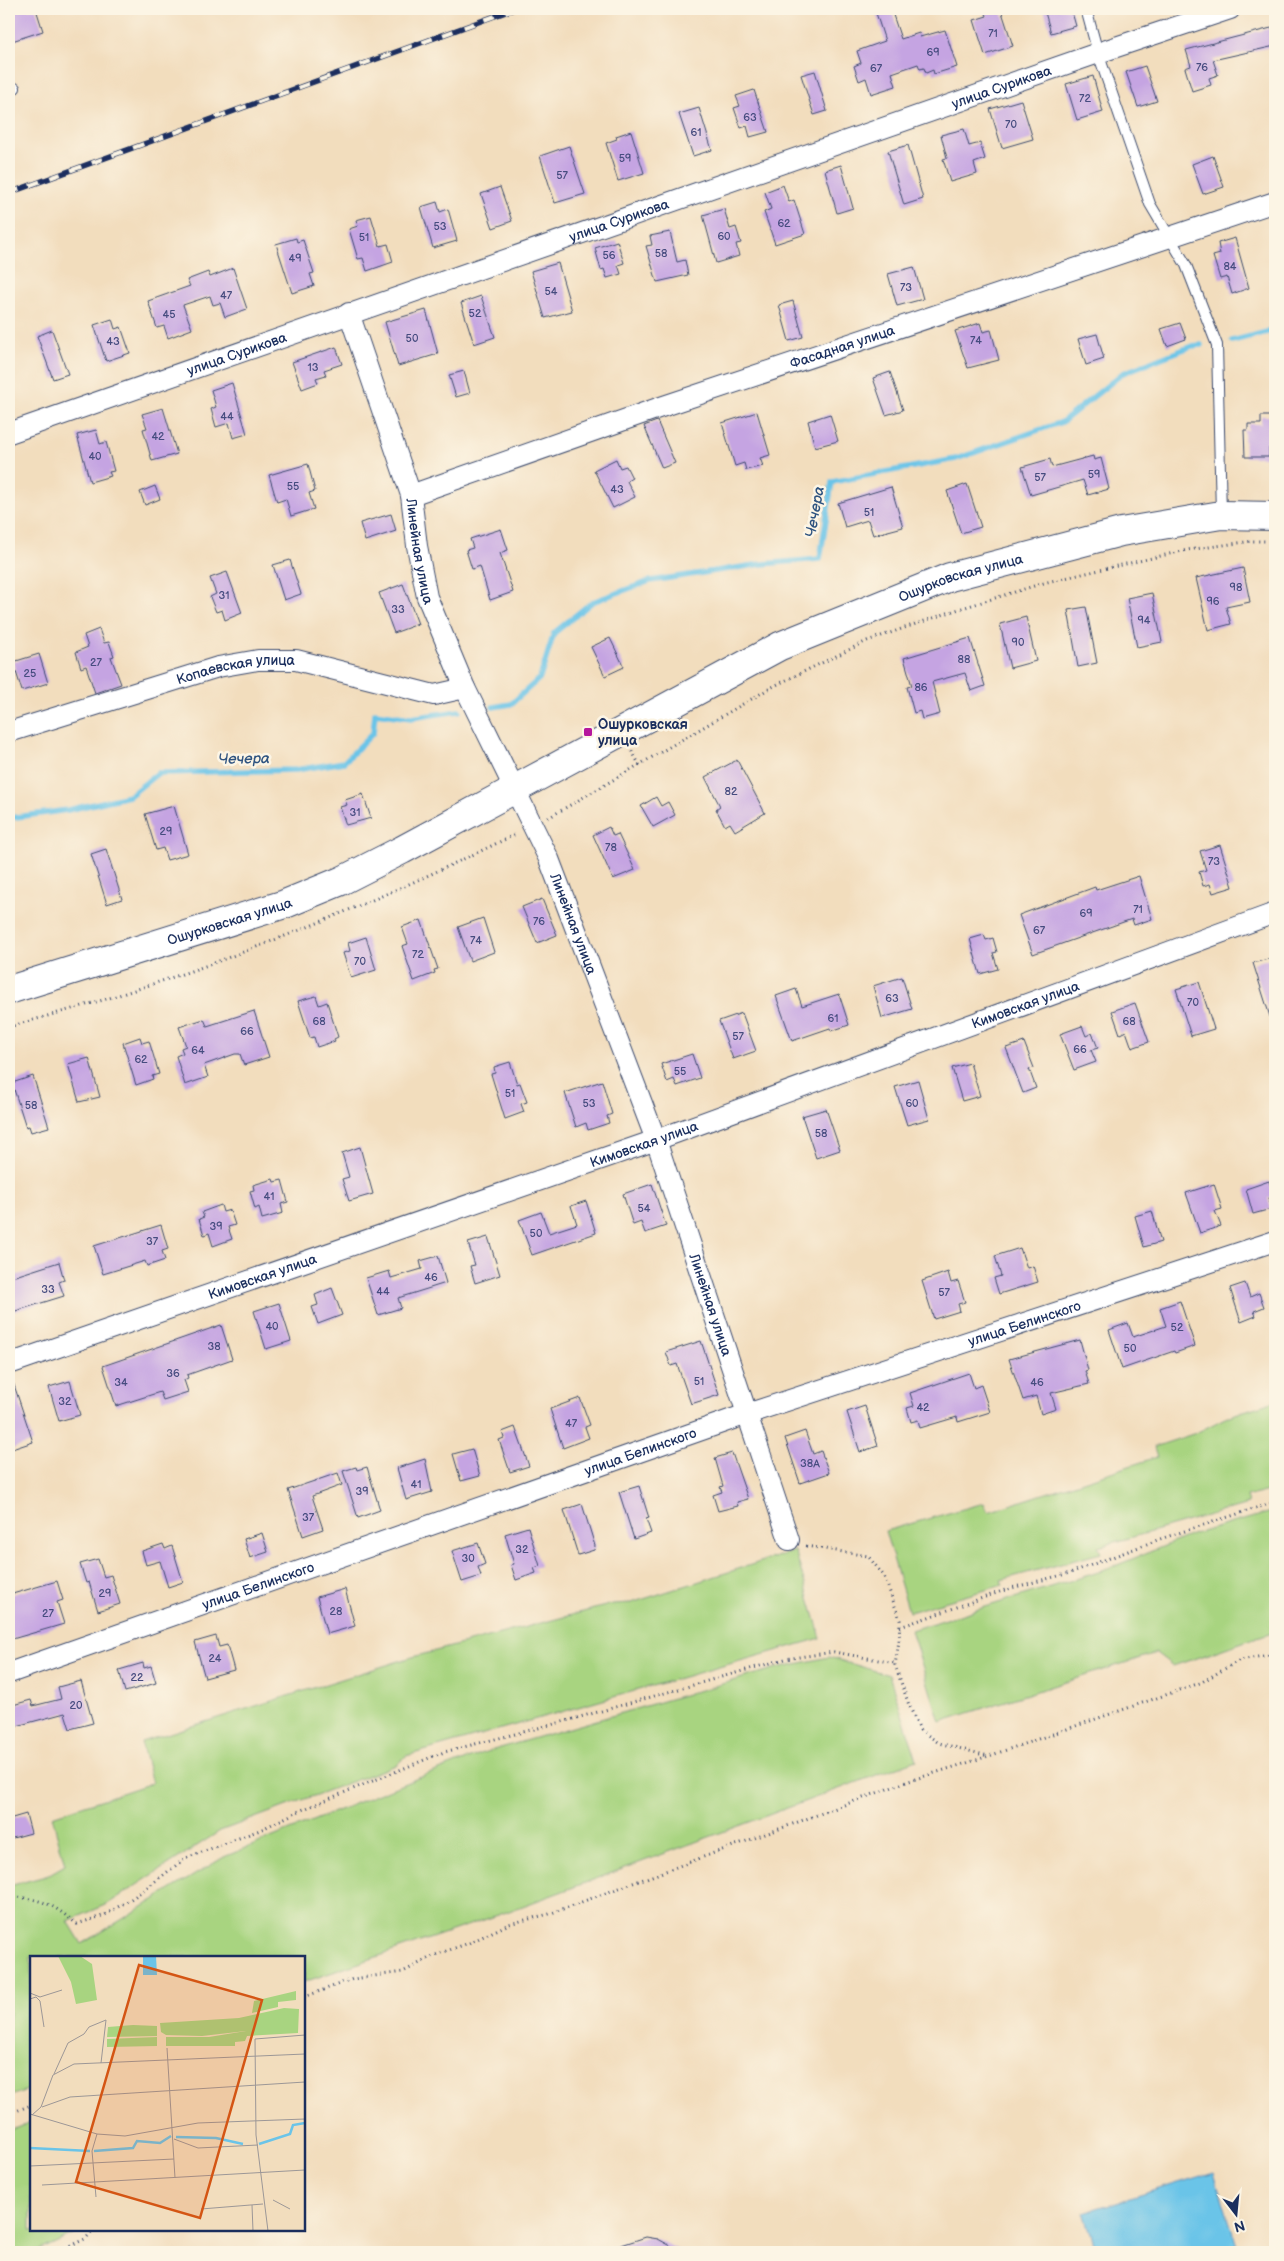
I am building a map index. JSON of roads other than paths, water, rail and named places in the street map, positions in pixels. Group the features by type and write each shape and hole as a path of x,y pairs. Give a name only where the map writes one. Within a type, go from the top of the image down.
{"street":[{"name":"улица Сурикова","path":"9,433 349,313 1230,9"},
{"name":"Фасадная улица","path":"411,495 661,407 1275,202"},
{"name":"Линейная улица","path":"349,313 411,495 417,546 427,597 465,688 516,788 549,859 656,1140 788,1540"},
{"name":"Ошурковская улица","path":"9,990 285,904 341,881 780,646 950,577 1121,532 1221,515 1275,516"},
{"name":"Копаевская улица","path":"9,732 218,667 258,660 296,660 434,695 465,688"},
{"name":"Кимовская улица","path":"9,1364 656,1140 1275,913"},
{"name":"улица Белинского","path":"9,1673 747,1414 1275,1241"}],"lane":[{"path":"1086,9 1098,53 1150,204 1186,265 1217,345 1221,515"}],"water":[{"path":"1214,2172 1239,2252 1097,2252 1084,2212"}],"waterway":[{"name":"Чечера","path":"1232,341 1275,330"},
{"name":"Чечера","path":"493,707 511,704 540,678 554,633 592,602 650,581 762,564 820,559 832,482 956,459 1062,422 1123,373 1192,346 1201,345"},
{"name":"Чечера","path":"9,818 68,810 129,796 158,773 296,770 344,762 373,733 375,713 411,718 459,711"}],"railway":[{"path":"9,193 514,9"}],"place":[{"name":"Ошурковская улица","path":"588,732"}]}
